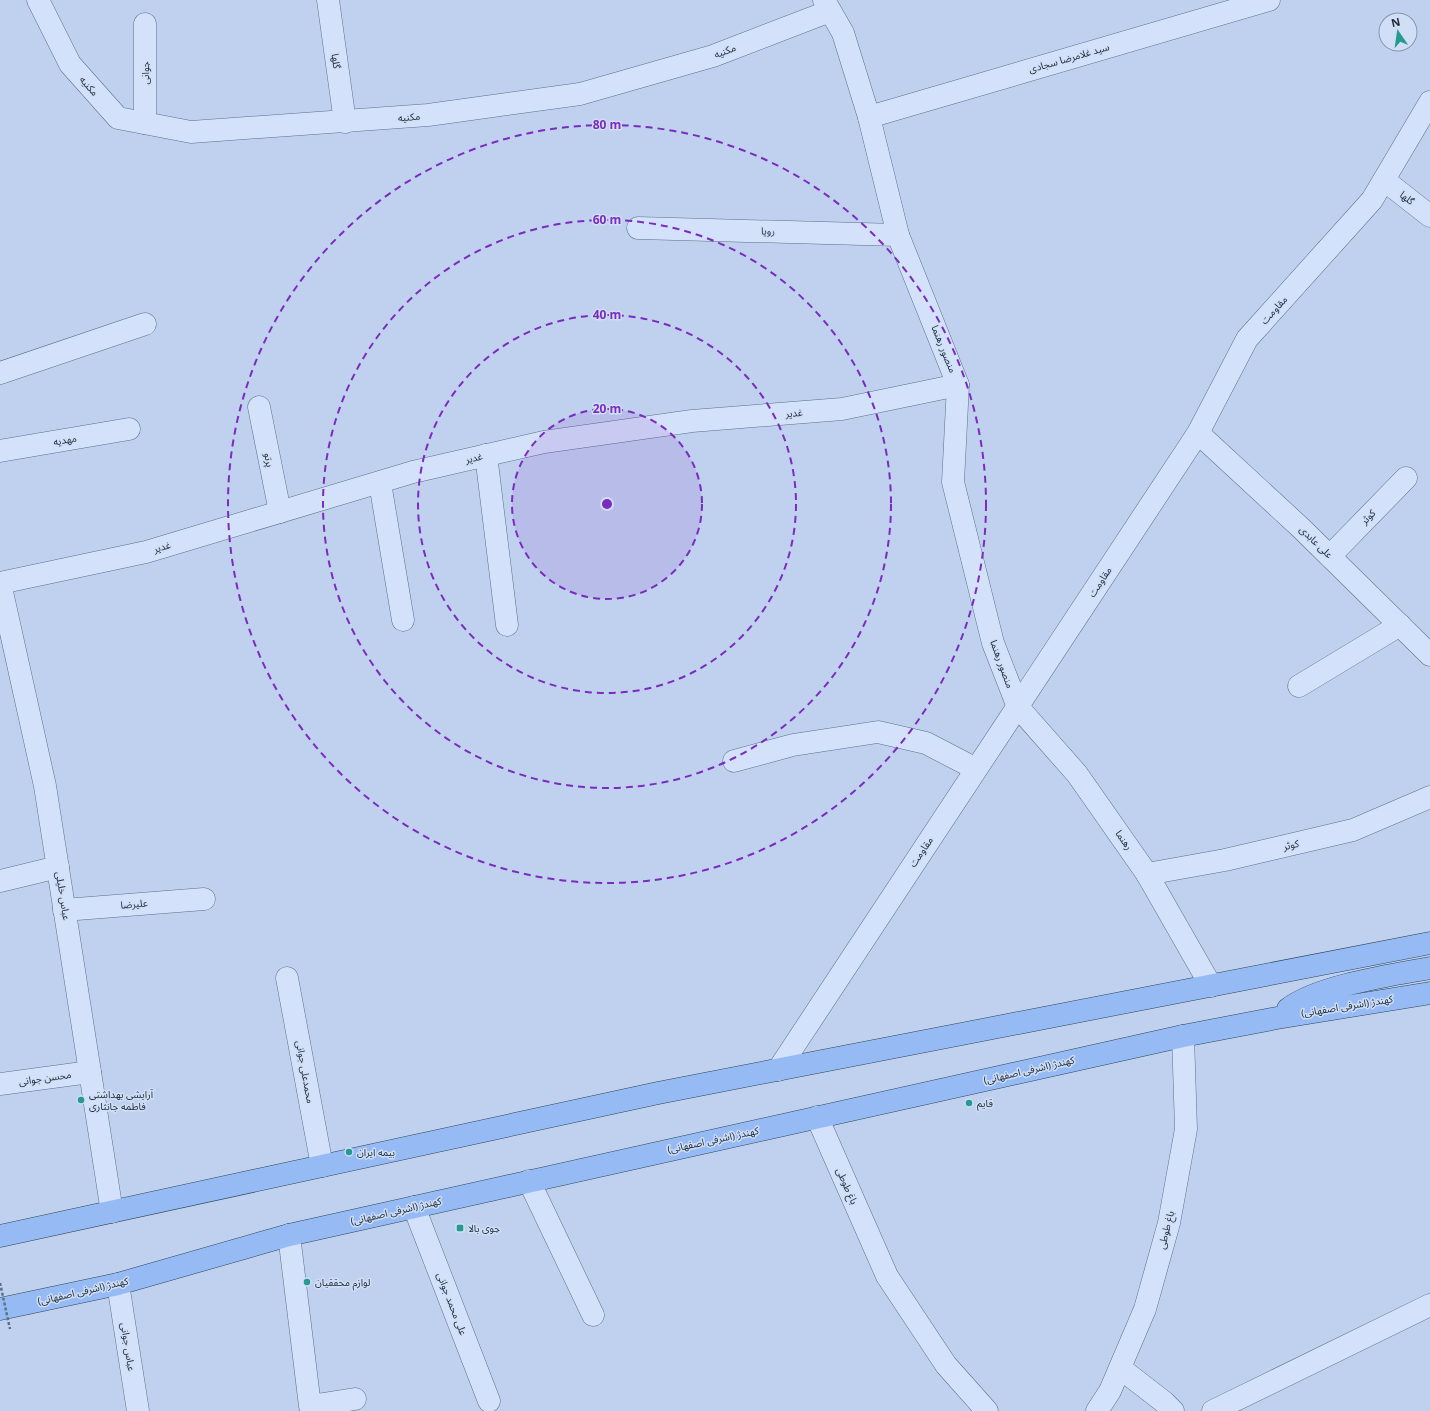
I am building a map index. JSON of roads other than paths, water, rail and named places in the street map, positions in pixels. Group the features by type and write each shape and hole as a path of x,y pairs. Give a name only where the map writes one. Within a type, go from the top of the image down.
{"main road":[{"path":"0,1236 658,1093 1430,943"},
{"path":"1277,1018 1297,1002 1334,989 1430,968"},
{"name":"کهندژ (اشرفی اصفهانی)","path":"0,1309 118,1284 288,1235 1183,1036 1277,1018 1430,993"}],"street":[{"name":"مکنیه","path":"38,0 70,64 118,118 191,132 428,115 580,94 713,56 827,5"},
{"name":"گلها","path":"328,0 345,122"},
{"name":"سید غلامرضا سجادی","path":"869,117 1269,0"},
{"name":"منصور رهنما","path":"827,5 843,33 869,117 898,235 958,385 953,482 993,643 1018,707"},
{"name":"جوانی","path":"145,24 145,123"},
{"name":"مقاومت","path":"778,1070 1198,433 1247,339 1372,200 1430,102"},
{"name":"گلها","path":"1384,180 1430,216"},
{"name":"رویا","path":"638,228 898,235"},
{"path":"0,373 146,324"},
{"name":"غدیر","path":"0,583 146,552 414,472 544,442 692,421 842,409 958,385"},
{"name":"پرتو","path":"259,407 280,512"},
{"name":"مهدیه","path":"0,451 129,428"},
{"name":"علی عابدی","path":"1198,433 1330,556 1430,655"},
{"path":"486,455 507,625"},
{"name":"کوثر","path":"1330,556 1406,478"},
{"path":"380,483 402,620"},
{"name":"عباس خلیلی","path":"0,583 46,786 112,1212"},
{"path":"1299,686 1400,625"},
{"name":"رهنما","path":"1018,707 1077,774 1147,874 1211,986"},
{"path":"734,761 794,745 878,732 926,743 976,769"},
{"name":"کوثر","path":"1147,874 1225,860 1353,830 1430,797"},
{"path":"0,882 58,867"},
{"name":"علیرضا","path":"64,910 204,899"},
{"name":"محمدعلی جوانی","path":"287,978 322,1166"},
{"name":"باغ طوطی","path":"1097,1411 1110,1391 1145,1309 1169,1224 1186,1129 1183,1036"},
{"name":"محسن جوانی","path":"0,1084 90,1072"},
{"name":"باغ طوطی","path":"817,1117 887,1276 946,1365 987,1411"},
{"path":"529,1181 594,1315"},
{"name":"علی محمد جوانی","path":"414,1207 489,1401"},
{"path":"288,1235 310,1406 354,1399"},
{"name":"عباس جوانی","path":"118,1284 138,1411"},
{"path":"1213,1411 1430,1305"},
{"path":"1120,1368 1164,1402 1173,1411"}],"place":[{"name":"آرایشی بهداشتی فاطمه جانثاری","path":"81,1100"},
{"name":"قایم","path":"969,1103"},
{"name":"بیمه ایران","path":"349,1152"},
{"name":"جوی بالا","path":"460,1228"},
{"name":"لوازم محققیان","path":"307,1282"}]}
